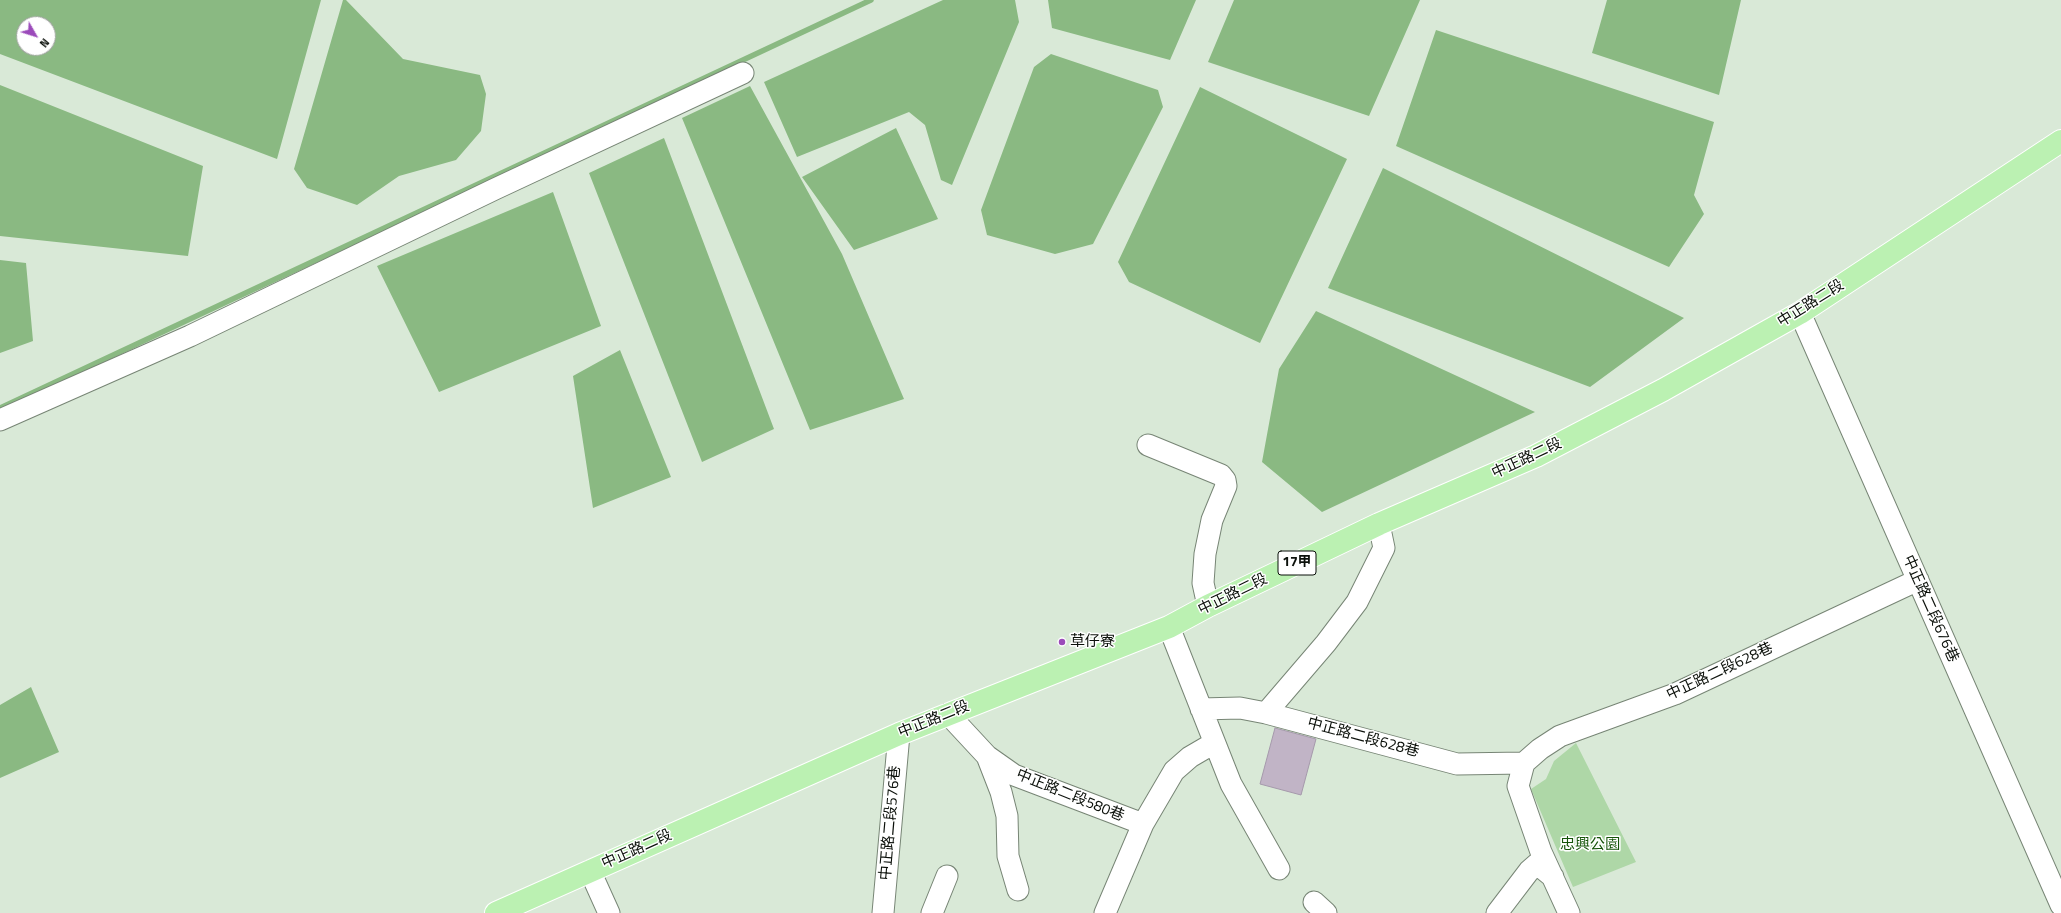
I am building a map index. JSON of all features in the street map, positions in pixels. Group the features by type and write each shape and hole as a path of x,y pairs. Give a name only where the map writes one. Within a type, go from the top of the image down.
{"main road":[{"name":"中正路二段","path":"496,913 899,734 1169,627 1208,606 1379,524 1536,456 1663,390 1800,313 2061,141"}],"street":[{"path":"0,420 190,336 495,189 743,73"},
{"name":"中正路二段676巷","path":"1800,313 2061,905"},
{"path":"1148,446 1222,475 1226,480 1226,486 1212,520 1205,554 1203,583 1208,606"},
{"path":"1266,713 1326,643 1357,602 1384,548 1379,524"},
{"name":"中正路二段628巷","path":"1201,709 1240,708 1266,713 1457,764 1524,763 1540,749 1560,736 1675,694 1918,580"},
{"path":"1169,627 1231,784 1280,870"},
{"name":"中正路二段580巷","path":"948,714 987,756 1014,775 1143,824"},
{"name":"中正路二段576巷","path":"883,913 899,734"},
{"name":"中正路二段580巷","path":"1105,913 1143,824 1177,768 1190,757 1214,744"},
{"path":"987,756 1001,792 1007,816 1008,856 1018,890"},
{"path":"1524,763 1518,786 1541,852 1570,913"},
{"path":"1497,913 1528,871 1537,864 1554,877"},
{"path":"590,871 610,913"},
{"path":"932,913 947,876"}],"green space":[{"name":"忠興公園","path":"1576,743 1636,862 1573,887 1531,789 1546,779 1554,761"}],"shaded area":[{"path":"0,0 321,0 277,159 0,54"},
{"path":"343,0 346,0 403,59 480,75 486,94 481,131 456,160 399,176 357,205 307,188 294,169"},
{"path":"943,0 1015,0 1019,22 952,185 941,180 925,125 909,112 797,157 764,82"},
{"path":"1048,0 1196,0 1170,60 1052,28"},
{"path":"1234,0 1420,0 1369,116 1208,62"},
{"path":"1607,0 1741,0 1719,95 1592,53"},
{"path":"1436,30 1714,122 1694,195 1704,214 1669,267 1396,146"},
{"path":"1051,54 1158,90 1163,107 1093,244 1055,254 987,235 981,210 1034,67"},
{"path":"0,85 203,166 188,256 0,236"},
{"path":"750,86 842,254 904,399 810,430 682,118"},
{"path":"1200,87 1347,159 1260,343 1129,282 1118,262"},
{"path":"896,128 938,219 854,250 802,177"},
{"path":"664,138 774,429 702,462 589,173"},
{"path":"1383,168 1684,318 1590,387 1328,288"},
{"path":"553,192 601,326 439,392 377,266"},
{"path":"0,260 26,263 33,341 0,353"},
{"path":"1316,311 1535,412 1322,512 1262,462 1279,369"},
{"path":"620,350 671,477 593,508 573,376"},
{"path":"31,687 59,752 0,778 0,705"}],"building":[{"path":"1275,728 1316,739 1301,795 1260,784"}],"waterway":[{"path":"0,408 871,0"}],"place":[{"name":"草仔寮","path":"1062,642"}]}
